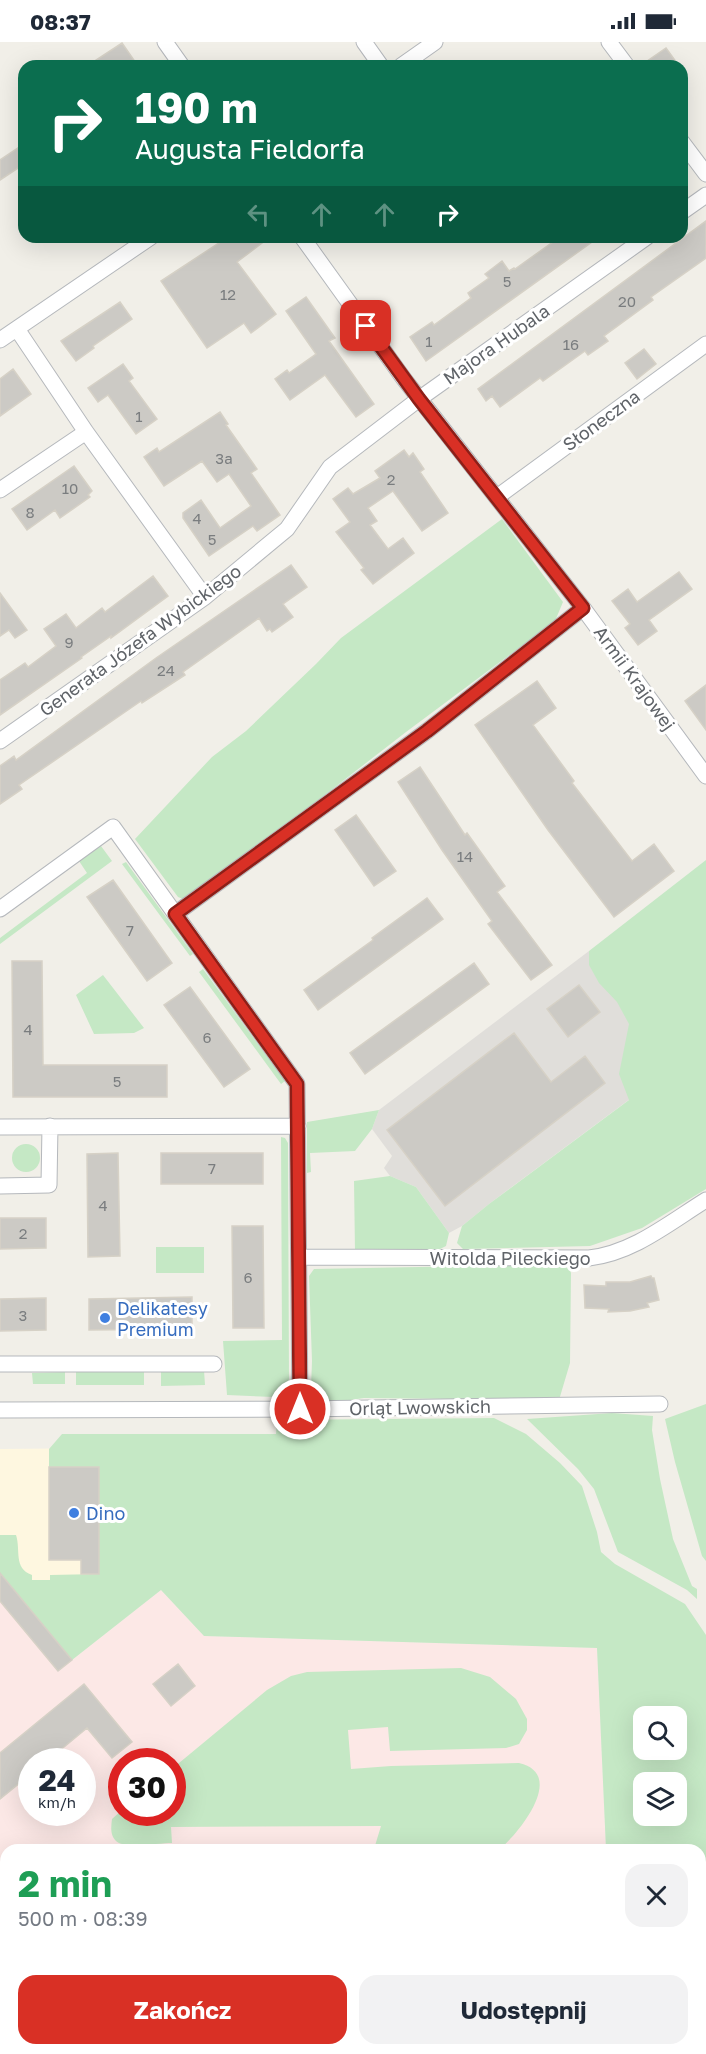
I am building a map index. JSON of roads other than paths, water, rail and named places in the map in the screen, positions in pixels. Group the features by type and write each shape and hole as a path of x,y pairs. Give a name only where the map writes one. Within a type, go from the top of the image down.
{"street":[{"path":"165,42 178,60"},
{"path":"364,42 377,60"},
{"path":"410,60 435,42"},
{"path":"609,42 622,60"},
{"path":"688,150 706,174"},
{"path":"688,208 706,195"},
{"path":"0,340 142,243"},
{"name":"Armii Krajowej","path":"306,243 419,399 583,608 706,776"},
{"name":"Majora Hubala","path":"301,508 330,467 419,399 639,243"},
{"path":"17,329 86,432 205,597"},
{"name":"Słoneczna","path":"497,497 706,344"},
{"path":"0,490 86,432"},
{"name":"Generała Józefa Wybickiego","path":"0,741 205,597 287,529 301,508"},
{"path":"175,914 427,731 583,608"},
{"path":"0,909 113,827 297,1084 300,1409"},
{"path":"0,1186 49,1185 50,1126"},
{"path":"0,1127 298,1126"},
{"name":"Witolda Pileckiego","path":"299,1257 589,1258 607,1256 634,1245 706,1200"},
{"path":"0,1364 214,1364"},
{"name":"Orląt Lwowskich","path":"0,1410 660,1404"}],"place":[{"name":"Delikatesy Premium","path":"105,1318"},
{"name":"Dino","path":"74,1513"}]}
